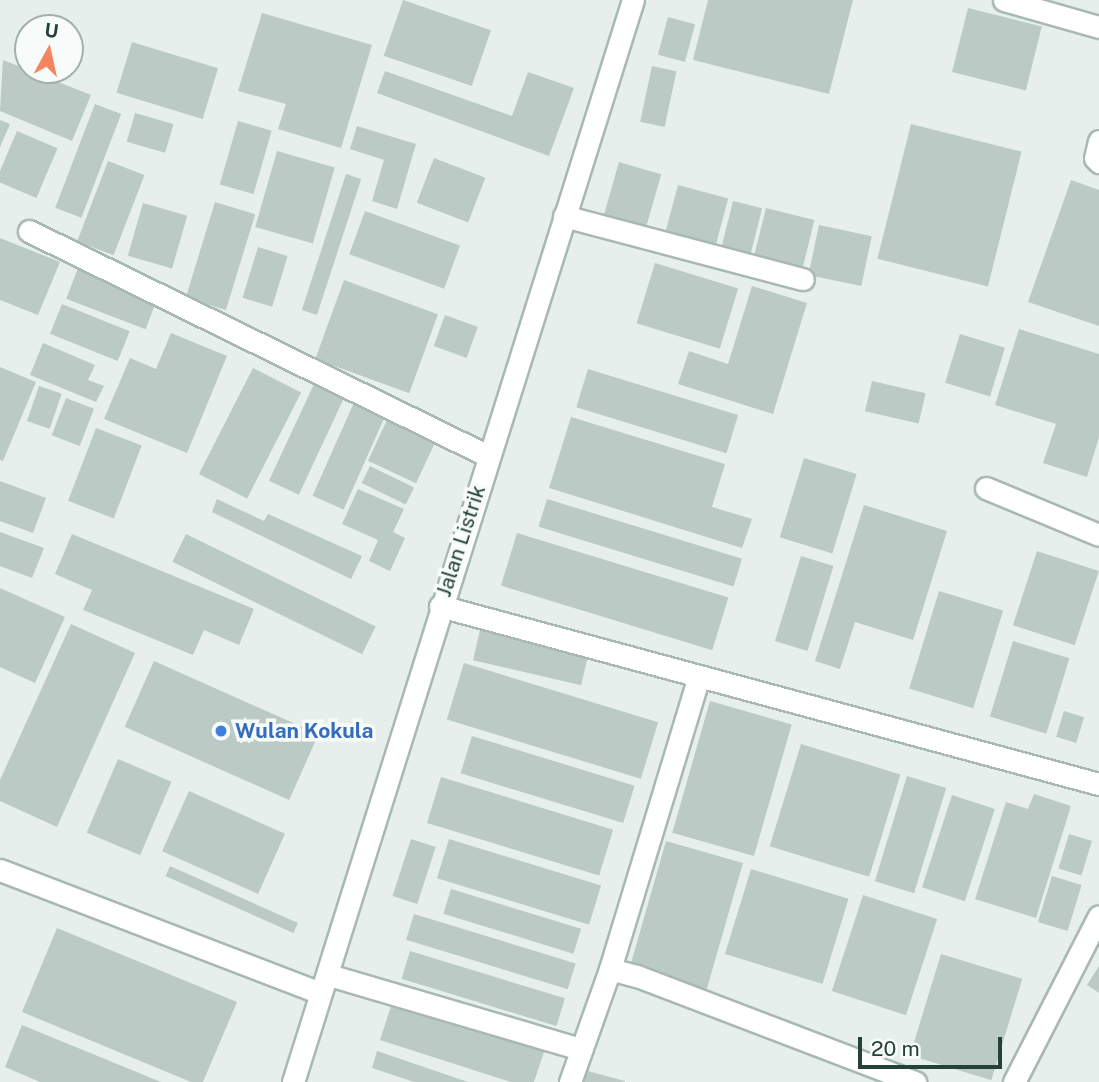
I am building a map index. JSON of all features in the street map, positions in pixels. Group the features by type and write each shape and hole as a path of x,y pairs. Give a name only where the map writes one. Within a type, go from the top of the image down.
{"street":[{"name":"Jalan Listrik","path":"293,1082 440,606 633,0"},
{"path":"1004,0 1099,27"},
{"path":"1099,141 1095,158 1099,162"},
{"path":"564,216 803,279"},
{"path":"29,231 488,456"},
{"path":"986,488 1099,536"},
{"path":"440,606 1099,784"},
{"path":"570,1082 610,969 699,676"},
{"path":"0,870 323,983 581,1049"},
{"path":"1014,1082 1099,916"},
{"path":"610,969 637,976 915,1082"}],"building":[{"path":"403,0 491,30 472,86 384,56"},
{"path":"708,0 853,0 829,94 693,60"},
{"path":"968,8 1042,26 1026,90 952,72"},
{"path":"262,13 372,45 341,148 278,129 286,104 238,91"},
{"path":"668,17 695,24 685,62 658,55"},
{"path":"132,42 218,68 203,119 117,93"},
{"path":"3,60 14,64 14,84 63,84 91,95 72,141 0,111"},
{"path":"652,66 676,71 665,127 640,122"},
{"path":"385,71 512,116 528,72 574,88 549,156 377,93"},
{"path":"95,104 121,114 81,218 55,208"},
{"path":"135,113 173,124 165,153 127,142"},
{"path":"0,120 10,124 0,147"},
{"path":"238,121 272,131 253,194 220,184"},
{"path":"911,124 1022,152 988,286 877,259"},
{"path":"357,126 416,144 397,209 372,201 384,160 350,149"},
{"path":"17,131 58,148 36,198 0,182 0,171"},
{"path":"277,151 335,168 313,243 255,227"},
{"path":"434,158 485,178 468,223 417,203"},
{"path":"108,161 144,175 114,255 77,241"},
{"path":"619,162 661,174 645,231 603,219"},
{"path":"346,174 361,179 317,315 302,310"},
{"path":"1071,180 1099,190 1099,326 1028,302"},
{"path":"678,185 728,198 715,249 665,235"},
{"path":"733,201 762,208 749,260 720,252"},
{"path":"215,202 255,214 226,310 186,298"},
{"path":"143,203 187,216 172,269 128,256"},
{"path":"766,208 815,220 802,272 753,259"},
{"path":"365,211 460,246 444,289 349,254"},
{"path":"819,225 872,236 861,286 808,275"},
{"path":"0,238 60,262 38,315 0,300"},
{"path":"258,247 288,256 272,307 243,298"},
{"path":"655,263 738,288 720,349 637,323"},
{"path":"78,268 157,298 146,329 66,299"},
{"path":"344,280 438,314 409,393 315,359"},
{"path":"752,286 807,303 773,414 678,384 689,351 728,364"},
{"path":"62,304 130,331 118,361 50,334"},
{"path":"445,315 478,327 467,358 434,346"},
{"path":"1019,329 1099,354 1099,437 1087,477 1043,463 1056,424 995,405"},
{"path":"171,333 227,356 187,453 104,419 130,358 156,369"},
{"path":"960,334 1005,348 990,397 945,383"},
{"path":"43,343 95,365 88,380 104,386 96,402 30,375"},
{"path":"0,367 36,382 3,461 0,460"},
{"path":"253,368 301,393 247,499 199,474"},
{"path":"588,369 738,415 726,453 576,407"},
{"path":"872,381 926,393 919,424 865,411"},
{"path":"315,382 345,396 299,495 269,481"},
{"path":"39,386 62,394 50,429 27,421"},
{"path":"66,398 94,409 80,446 52,435"},
{"path":"356,398 387,412 344,510 312,496"},
{"path":"571,417 725,464 712,507 752,519 742,548 549,488"},
{"path":"387,420 435,442 416,483 368,461"},
{"path":"96,428 142,446 114,518 68,501"},
{"path":"804,458 857,474 832,553 780,537"},
{"path":"370,466 414,487 406,505 362,483"},
{"path":"0,481 46,498 33,533 0,521"},
{"path":"358,489 404,509 393,532 405,538 390,571 369,561 378,540 342,524"},
{"path":"217,499 264,521 268,514 362,556 351,579 212,512"},
{"path":"547,499 742,559 734,586 539,527"},
{"path":"864,505 947,531 913,640 855,622 840,669 815,661"},
{"path":"0,532 44,548 32,578 0,566"},
{"path":"517,533 728,598 712,650 501,586"},
{"path":"72,534 254,609 239,645 204,630 193,655 83,610 92,590 55,574"},
{"path":"186,534 376,626 362,654 172,562"},
{"path":"1037,551 1099,571 1075,645 1013,625"},
{"path":"801,556 834,566 807,651 775,641"},
{"path":"0,588 65,617 35,683 0,667"},
{"path":"939,591 1003,611 973,708 909,689"},
{"path":"71,624 135,653 57,827 0,801 0,780"},
{"path":"480,630 588,655 581,685 473,660"},
{"path":"1013,641 1069,658 1046,734 990,717"},
{"name":"Wulan Kokula","path":"154,661 318,734 289,800 125,727"},
{"path":"464,663 658,722 641,779 447,719"},
{"path":"710,701 792,724 754,856 672,833"},
{"path":"1064,711 1084,717 1076,743 1056,737"},
{"path":"472,736 635,786 623,823 461,773"},
{"path":"801,744 900,774 869,877 770,846"},
{"path":"118,759 171,782 140,855 87,833"},
{"path":"907,776 946,788 914,893 875,881"},
{"path":"441,777 613,830 599,876 427,823"},
{"path":"189,791 285,834 258,894 162,851"},
{"path":"1034,794 1071,806 1036,918 975,899 1006,802 1028,809"},
{"path":"952,795 995,809 965,901 922,887"},
{"path":"1069,834 1092,841 1081,875 1058,868"},
{"path":"411,839 436,847 417,904 392,896"},
{"path":"449,839 601,885 589,925 437,878"},
{"path":"666,841 743,863 707,989 630,967"},
{"path":"170,866 298,923 293,933 166,876"},
{"path":"751,869 849,899 823,984 725,954"},
{"path":"1052,876 1082,885 1068,931 1038,922"},
{"path":"451,889 581,929 573,954 443,914"},
{"path":"863,895 937,919 906,1015 832,991"},
{"path":"414,914 576,963 568,989 406,940"},
{"path":"57,928 237,1002 203,1082 191,1082 22,1012"},
{"path":"410,951 565,998 556,1026 402,979"},
{"path":"941,954 1022,979 991,1080 910,1055"},
{"path":"1099,966 1099,993 1087,985"},
{"path":"392,1003 544,1052 534,1082 511,1082 380,1040"},
{"path":"22,1025 161,1082 40,1082 5,1067"},
{"path":"377,1051 468,1082 414,1082 372,1068"},
{"path":"584,1070 625,1081 625,1082 581,1082"}],"place":[{"name":"Wulan Kokula","path":"221,731"}]}
